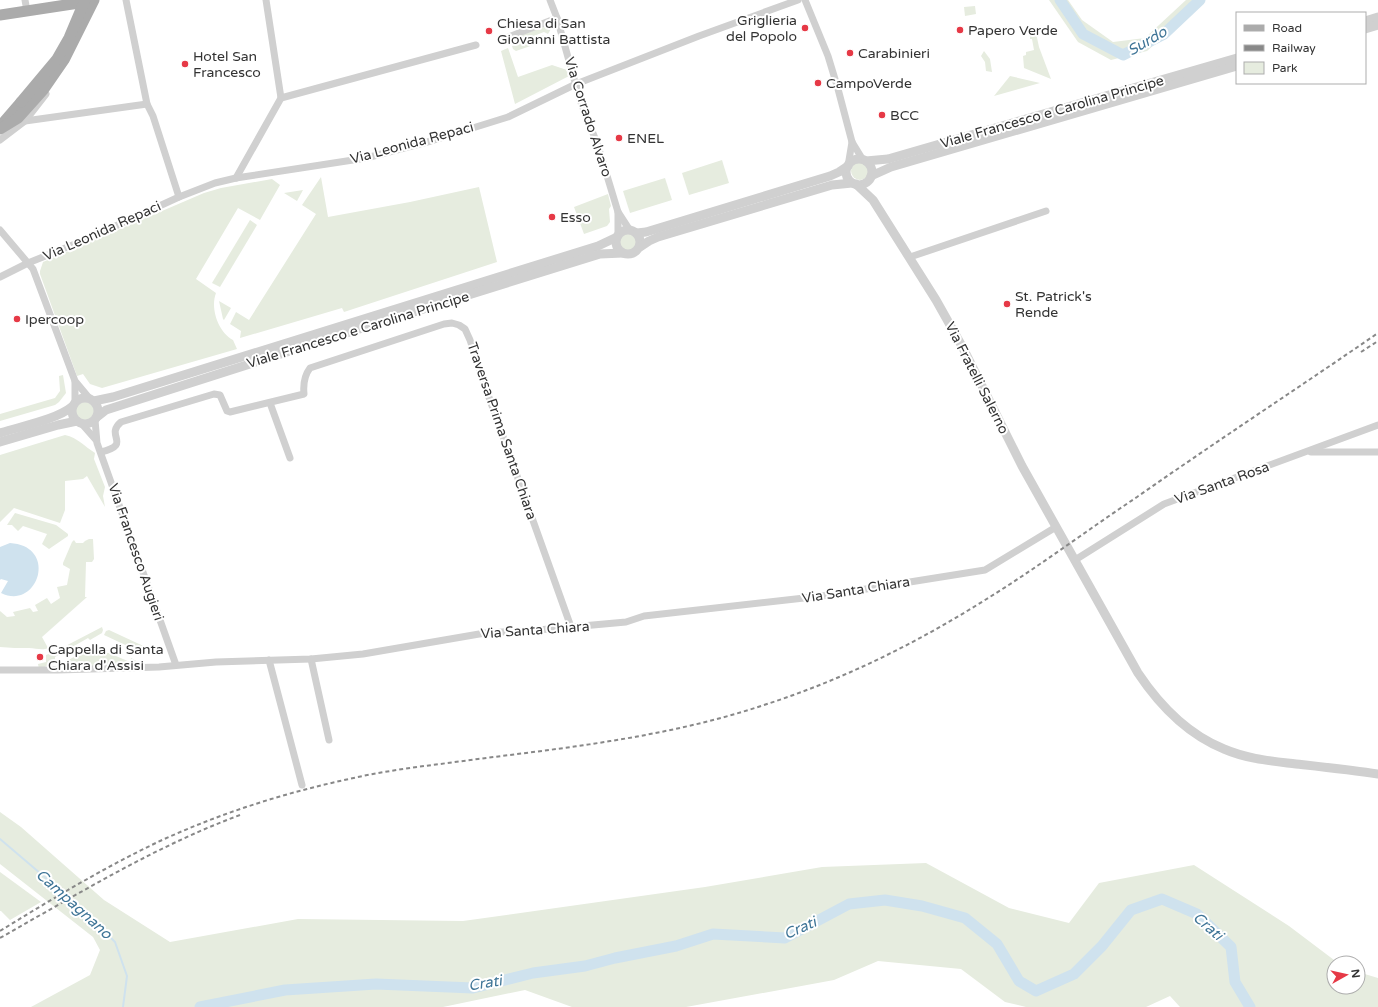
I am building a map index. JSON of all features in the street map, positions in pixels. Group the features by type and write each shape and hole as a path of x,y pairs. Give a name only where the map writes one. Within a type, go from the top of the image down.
{"main road":[{"path":"0,128 57,59 69,38 86,0"},
{"path":"0,128 18,118 44,89 64,60 94,0"},
{"path":"0,15 26,5 94,0"}],"street":[{"path":"126,0 147,104 153,116 179,197"},
{"path":"236,178 281,98 266,0"},
{"name":"Via Corrado Alvaro","path":"550,0 558,18 580,100 598,146 618,212 617,236"},
{"name":"Via Leonida Repaci","path":"0,276 215,182 366,158 431,141 508,117 576,84 699,36 798,0"},
{"path":"805,0 828,56 852,142 871,168 870,178"},
{"path":"1366,21 1378,17"},
{"path":"501,40 558,18"},
{"path":"1366,29 1378,25"},
{"path":"281,98 476,46"},
{"name":"Viale Francesco e Carolina Principe","path":"0,433 66,412 81,398 101,400 113,397 591,249 617,236 621,231 646,232 830,176 839,172 855,160 888,159 1236,58"},
{"path":"0,140 25,121 51,88 64,60"},
{"name":"Viale Francesco e Carolina Principe","path":"0,442 58,425 79,422 89,423 106,410 600,254 634,253 649,241 658,237 832,185 864,184 870,178 891,167 1236,66"},
{"path":"25,121 147,104"},
{"path":"852,142 846,170 848,177 854,184"},
{"name":"Via Fratelli Salerno","path":"870,178 873,200"},
{"name":"Via Fratelli Salerno","path":"854,184 873,200 936,300 963,348 1022,466 1138,673 1155,698 1177,720 1198,736 1224,750 1256,759 1378,774"},
{"path":"910,257 1046,211"},
{"name":"Via Corrado Alvaro","path":"618,212 633,231"},
{"path":"0,230 33,269 75,381 98,408 96,418"},
{"path":"633,231 640,239 640,247"},
{"path":"617,236 616,244 619,251 623,253"},
{"name":"Traversa Prima Santa Chiara","path":"101,452 116,446 116,430 118,424 121,422 208,394 220,395 227,411 230,412 304,394 304,378 310,368 314,366 444,324 452,323 459,325 465,329 470,340 571,627"},
{"path":"75,381 73,414 79,422"},
{"path":"270,403 290,458"},
{"name":"Via Francesco Augieri","path":"96,418 96,440"},
{"name":"Via Francesco Augieri","path":"79,422 96,440 101,452 176,665"},
{"name":"Via Santa Rosa","path":"1074,560 1164,504 1378,425"},
{"path":"1305,452 1378,452"},
{"name":"Via Santa Chiara","path":"0,670 58,670 312,659 363,654 484,632 626,622 644,616 762,604 822,596 985,570 1056,527"},
{"path":"312,659 329,740"},
{"path":"269,660 302,785"}],"green space":[{"path":"1049,0 1068,0 1082,20 1113,42 1145,38 1186,0 1205,0 1147,51 1111,60 1078,42"},
{"path":"975,6 976,14 965,16 964,7"},
{"path":"551,24 552,27 548,34 544,32 510,45 508,44 511,39"},
{"path":"1036,33 1039,47 1051,79 1024,68 1023,56 1026,55 1026,52 1034,50 1032,39 1030,39 1030,34"},
{"path":"544,35 547,37 545,41 516,51 513,49 512,46"},
{"path":"508,48 518,77 552,65 567,70 569,76 515,104 501,51"},
{"path":"984,51 990,59 992,72 986,71 985,62 981,56"},
{"path":"1010,76 1040,83 994,96"},
{"path":"722,160 729,183 689,195 682,173"},
{"path":"856,162 864,162 869,167 867,178 864,180 856,180 851,175 851,167"},
{"path":"321,177 328,217 410,202 479,187 497,262 344,312 342,308 240,338 241,331 230,324 236,312 249,320 316,214 302,205"},
{"path":"665,178 672,200 630,213 623,191"},
{"path":"272,179 280,185 260,220 238,208 196,279 216,293 214,306 219,326 233,340 237,349 102,388 90,384 83,374 77,376 40,274 43,262 204,193 221,188"},
{"path":"303,190 297,201 284,193"},
{"path":"608,194 611,206 609,209 610,222 607,226 584,234 574,207"},
{"path":"250,220 257,225 220,287 212,283"},
{"path":"624,233 632,233 637,238 635,249 632,251 624,251 619,246 619,238"},
{"path":"219,301 231,308 224,320 223,319"},
{"path":"63,375 66,393 55,405 0,421 0,414 55,398 60,391 59,376"},
{"path":"81,402 89,402 94,407 92,418 89,420 81,420 76,415 76,407"},
{"path":"65,435 77,440 95,453 94,459 105,487 103,496 105,507 87,476 83,479 65,481 65,510 60,523 14,508 0,522 0,455"},
{"path":"15,513 56,525 68,534 68,536 49,549 42,544 47,534 23,526 18,531 12,525 7,525"},
{"path":"89,539 93,539 94,559 92,562 86,562 85,597 87,597 42,637 48,648 0,647 0,611 7,617 15,616 13,612 30,608 33,612 38,611 35,605 47,598 51,604 60,598 57,587 67,585 70,569 63,565 63,563 72,542 74,540 76,543 83,543"},
{"path":"102,627 102,633 90,640 88,638 55,657 55,661 39,669 38,664 46,662 46,655"},
{"path":"109,630 152,650 150,655 149,656 104,635 106,631"},
{"path":"97,652 109,653 130,662 131,658 140,663 138,665 62,667 61,665 81,653 86,655"},
{"path":"0,812 21,827 104,900 170,942 298,919 463,921 705,887 822,867 926,863 1009,908 1069,923 1099,883 1194,865 1289,926 1327,955 1326,955 1326,995 1366,995 1366,974 1378,978 1378,1007 1180,1007 1170,996 1146,1007 1026,1007 1005,1002 961,969 878,961 834,980 686,1007 572,1007 525,990 443,1007 31,1007 90,975 100,950 93,937 0,864"},
{"path":"0,872 41,902 10,920 0,911"}],"water":[{"path":"10,543 25,547 34,555 38,565 38,576 33,586 25,593 14,596 1,593 8,581 0,580 0,547"}],"waterway":[{"name":"Surdo","path":"1060,0 1083,34 1123,55 1164,34 1200,0"},
{"name":"Campagnano","path":"0,839 81,908 115,942 127,976 123,1007"},
{"name":"Crati","path":"200,1007 285,990 376,984 473,988 533,973 585,966 615,958 676,946 713,934 785,938 849,904 885,900 922,906 965,918 997,944 1019,981 1036,991 1074,974 1102,946 1131,910 1162,899 1197,914 1231,947 1235,982 1250,1007"}],"railway":[{"path":"0,931 59,895 139,851 206,821 277,797 381,772 586,745 658,733 694,725 729,716 793,695 878,660 959,616 1004,588 1378,333"},
{"path":"1361,352 1378,341"},
{"path":"0,938 148,856 209,827 240,815"}],"place":[{"name":"Griglieria del Popolo","path":"805,28"},
{"name":"Papero Verde","path":"960,30"},
{"name":"Chiesa di San Giovanni Battista","path":"489,31"},
{"name":"Carabinieri","path":"850,53"},
{"name":"Hotel San Francesco","path":"185,64"},
{"name":"CampoVerde","path":"818,83"},
{"name":"BCC","path":"882,115"},
{"name":"ENEL","path":"619,138"},
{"name":"Esso","path":"552,217"},
{"name":"St. Patrick's Rende","path":"1007,304"},
{"name":"Ipercoop","path":"17,319"},
{"name":"Cappella di Santa Chiara d'Assisi","path":"40,657"}]}
